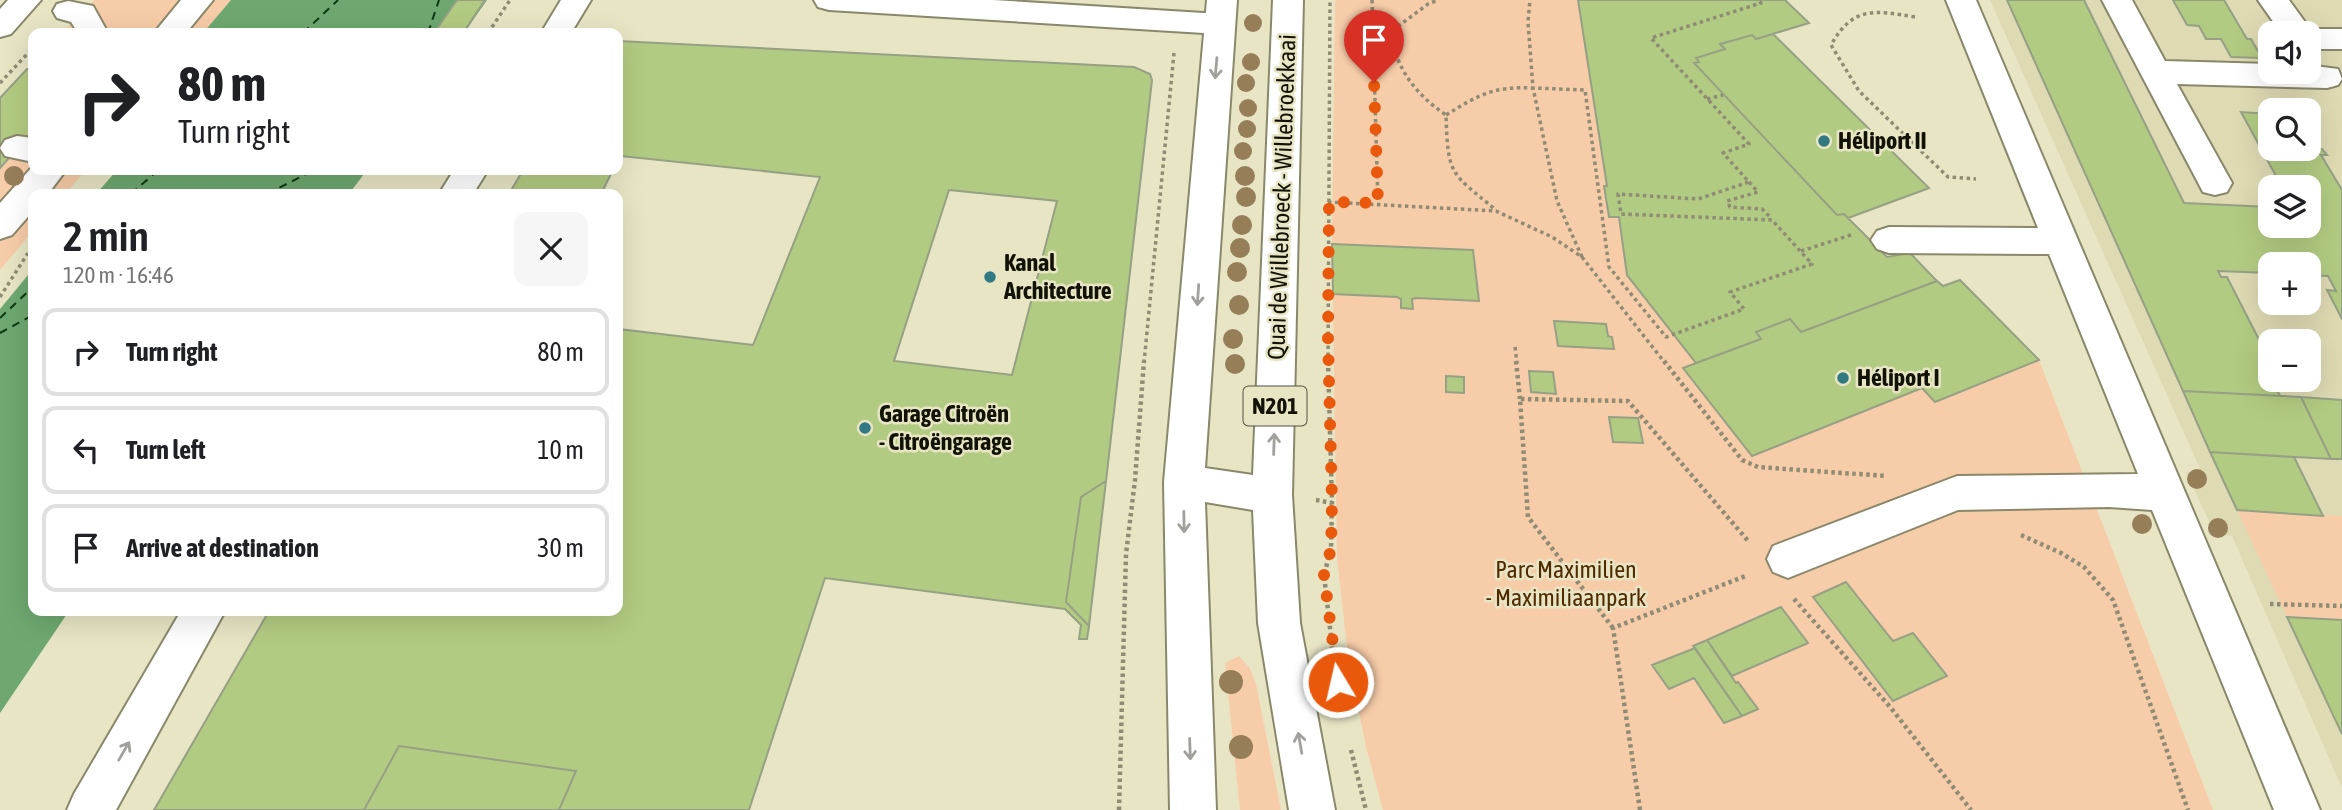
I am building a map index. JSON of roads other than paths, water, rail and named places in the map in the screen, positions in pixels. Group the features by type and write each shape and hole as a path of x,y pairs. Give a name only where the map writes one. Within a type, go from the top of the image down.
{"street":[{"path":"0,27 26,0"},
{"path":"173,28 198,0"},
{"path":"559,28 576,0"},
{"path":"829,0 1178,21 1221,12 1184,482 1193,810"},
{"name":"Quai de Willebroeck - Willebroekkaai","path":"1288,0 1272,495 1279,623 1311,810"},
{"path":"1961,0 2297,810"},
{"path":"2117,0 2215,183"},
{"path":"2273,0 2288,21"},
{"path":"68,11 82,13 90,28"},
{"path":"2321,38 2342,39"},
{"path":"2321,70 2334,89"},
{"path":"2155,72 2334,89"},
{"path":"33,189 46,175"},
{"path":"0,226 28,195"},
{"path":"1875,235 2062,241"},
{"path":"1184,482 1272,495"},
{"path":"1776,567 1916,507 1957,493 2109,490 2167,492"},
{"path":"90,810 201,616"}],"place":[{"name":"Héliport II","path":"1824,141"},
{"name":"Kanal Architecture","path":"990,277"},
{"name":"Héliport I","path":"1843,378"},
{"name":"Garage Citroën - Citroëngarage","path":"865,428"}],"park label":[{"name":"Parc Maximilien - Maximiliaanpark","path":"1566,584"}]}
